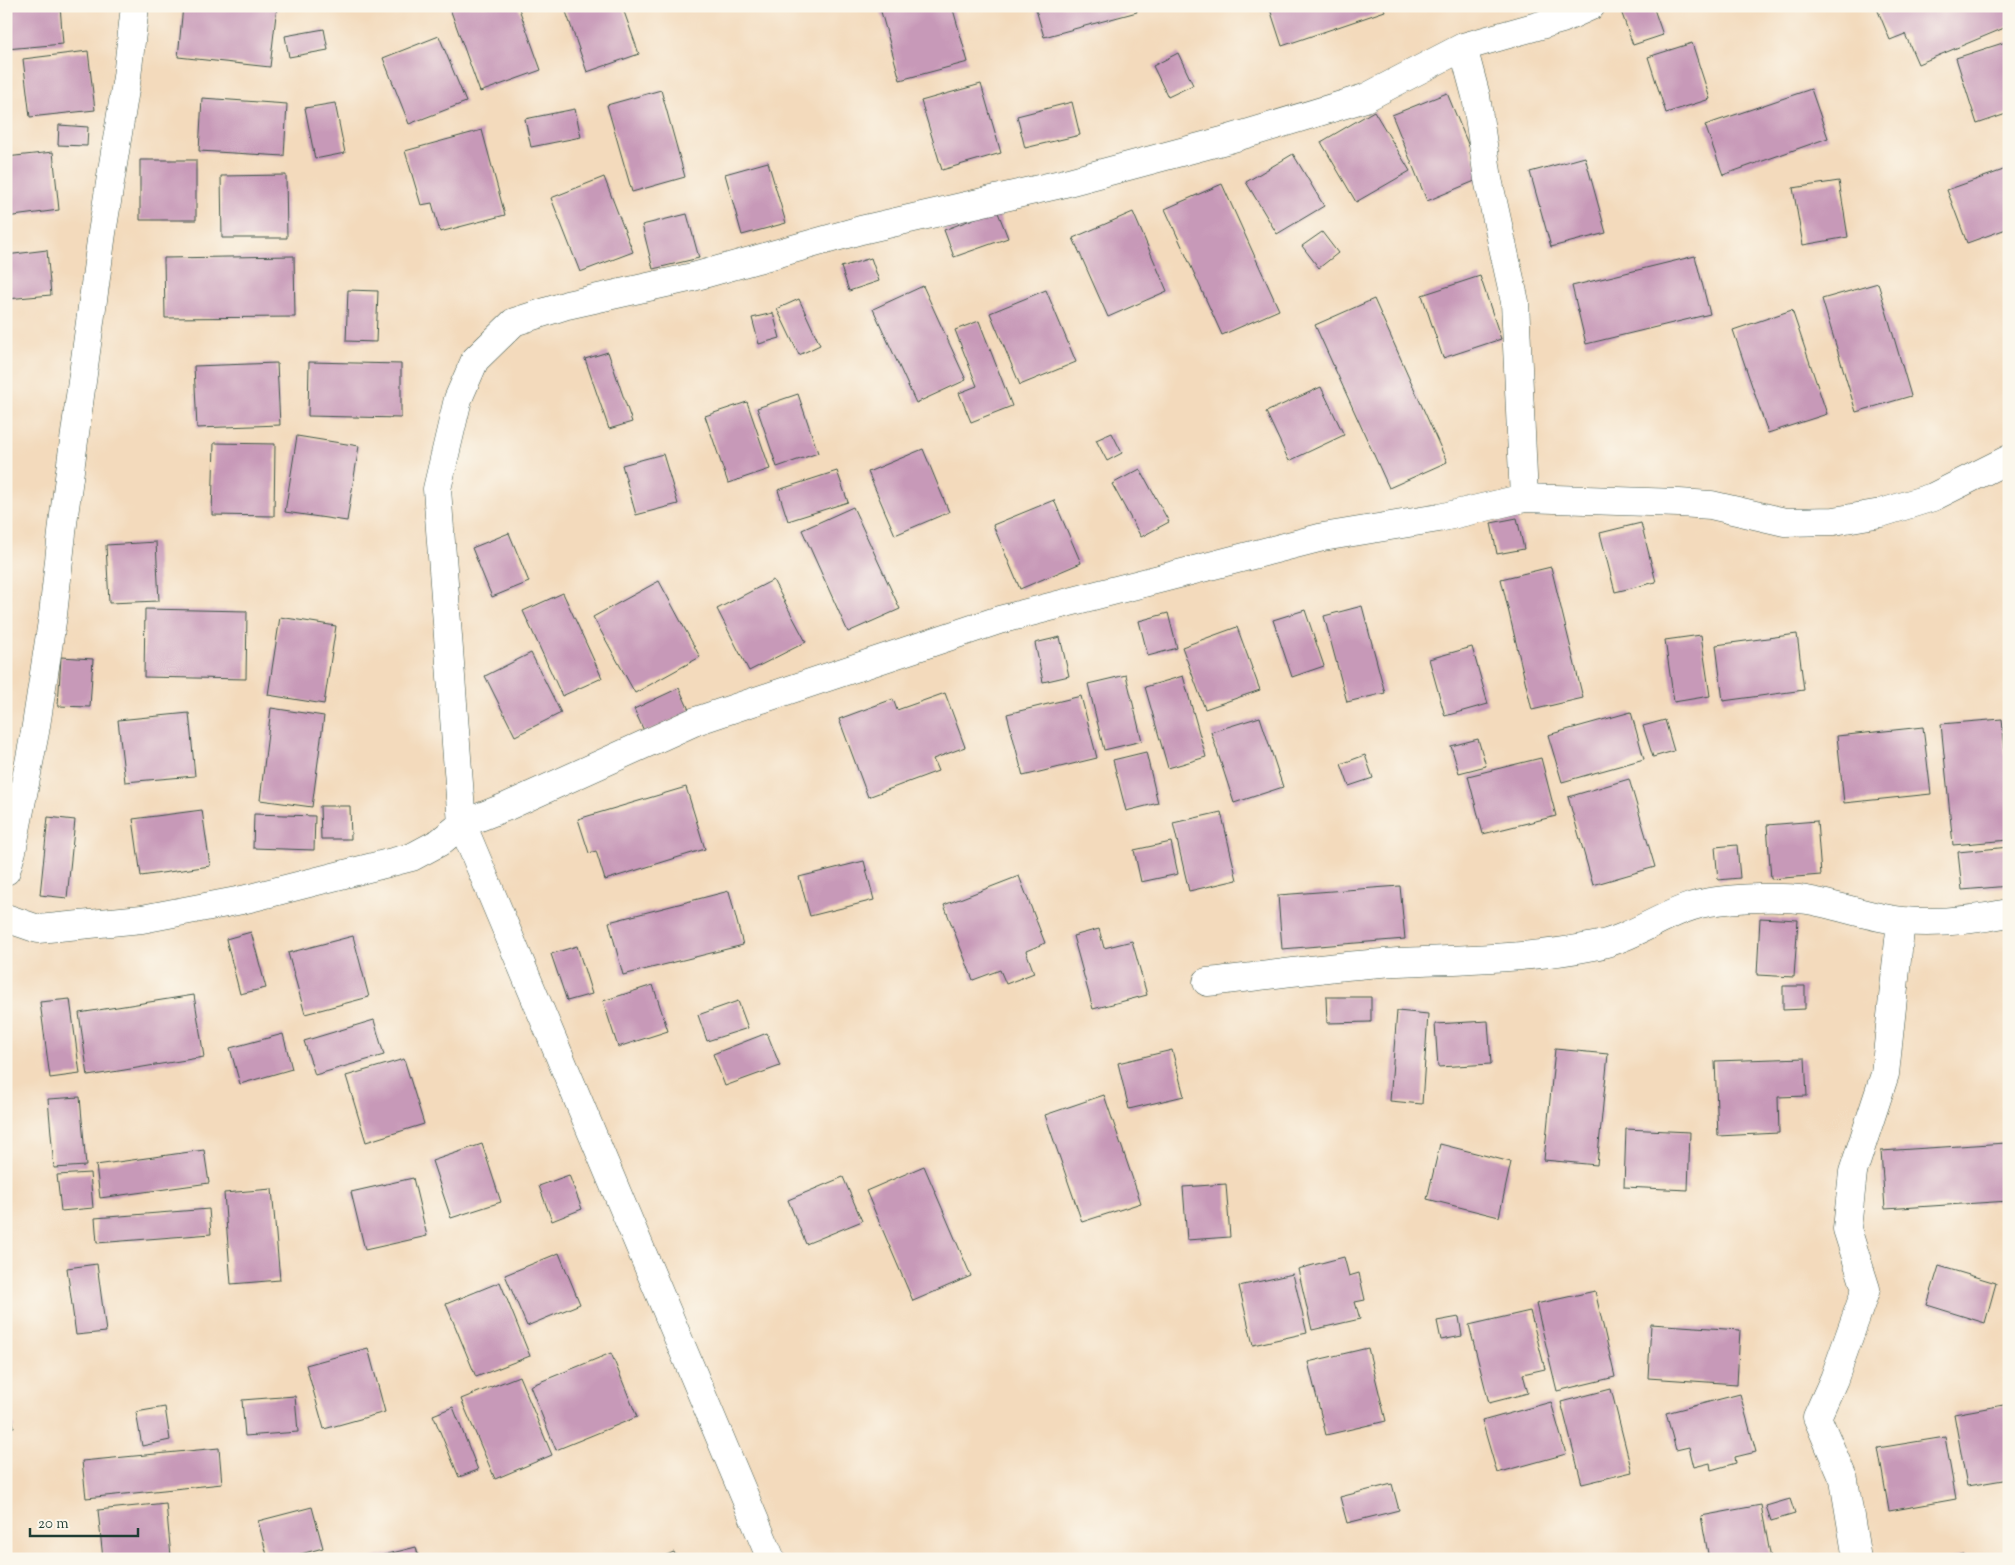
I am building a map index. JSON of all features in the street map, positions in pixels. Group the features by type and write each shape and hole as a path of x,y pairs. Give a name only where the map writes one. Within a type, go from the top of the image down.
{"street":[{"path":"6,871 12,851 35,732 53,615 64,515 102,233 127,77 135,6"},
{"path":"771,1559 462,824 437,489 458,399 475,360 514,322 567,305 693,277 861,230 1061,184 1226,140 1365,98 1463,47 1562,18 1591,6"},
{"path":"1463,47 1476,96 1488,179 1515,302 1524,498"},
{"path":"6,918 38,929 142,919 242,900 412,857 440,842 462,824 508,806 696,722 999,620 1323,536 1439,518 1524,498 1678,502 1711,505 1785,522 1834,521 1881,513 1933,497 2009,459"},
{"path":"1207,982 1379,964 1534,955 1596,946 1634,933 1680,911 1714,901 1769,898 1806,900 1901,921 1945,921 2009,913"},
{"path":"1857,1559 1844,1480 1817,1418 1834,1379 1866,1289 1847,1229 1853,1172 1884,1074 1901,921"}],"building":[{"path":"6,6 60,6 63,44 6,49"},
{"path":"183,6 277,6 270,67 178,57"},
{"path":"449,6 518,6 541,70 480,92"},
{"path":"564,6 622,6 639,54 587,72"},
{"path":"886,6 952,6 968,62 900,80 880,8"},
{"path":"1035,6 1135,6 1137,12 1044,37"},
{"path":"1269,6 1383,6 1385,11 1282,46"},
{"path":"1634,6 1653,6 1663,35 1633,45 1621,11"},
{"path":"1876,6 2009,6 2009,26 1918,64 1905,34 1890,40"},
{"path":"324,29 328,50 289,57 285,36"},
{"path":"439,36 466,102 409,124 383,58"},
{"path":"2009,41 2009,113 1977,124 1956,58"},
{"path":"1692,43 1710,99 1666,113 1648,57"},
{"path":"88,51 95,110 30,117 23,59"},
{"path":"1178,53 1193,85 1168,97 1153,66"},
{"path":"981,84 1001,153 942,170 921,101"},
{"path":"1811,89 1828,138 1723,175 1705,125"},
{"path":"661,90 685,177 632,192 607,105"},
{"path":"1447,93 1482,178 1427,201 1392,115"},
{"path":"202,98 287,104 284,156 199,151"},
{"path":"1072,102 1080,135 1025,148 1017,116"},
{"path":"335,103 345,153 315,159 305,108"},
{"path":"575,109 581,137 531,147 525,119"},
{"path":"1374,111 1410,171 1356,202 1321,142"},
{"path":"59,125 88,127 87,146 58,145"},
{"path":"482,130 505,215 440,232 432,203 421,205 405,151"},
{"path":"53,152 59,210 6,217 6,157"},
{"path":"1293,154 1324,206 1277,234 1246,182"},
{"path":"1585,157 1606,233 1551,247 1530,172"},
{"path":"140,160 196,160 196,220 140,220"},
{"path":"768,162 786,223 742,235 725,174"},
{"path":"2009,168 2009,228 1967,243 1947,190"},
{"path":"286,175 287,238 222,238 221,176"},
{"path":"604,177 633,252 580,272 551,198"},
{"path":"1839,181 1848,237 1803,245 1793,188"},
{"path":"1222,184 1279,310 1222,335 1165,209"},
{"path":"997,210 1008,238 954,257 944,230"},
{"path":"1133,212 1167,291 1108,317 1073,238"},
{"path":"687,214 699,258 653,269 642,225"},
{"path":"1322,232 1338,253 1319,268 1302,246"},
{"path":"47,250 51,295 7,299 6,255"},
{"path":"294,256 295,317 165,318 164,258"},
{"path":"1695,256 1710,314 1586,344 1572,286"},
{"path":"871,258 879,281 849,291 841,267"},
{"path":"1480,276 1501,339 1443,358 1422,295"},
{"path":"1878,283 1911,396 1856,412 1822,299"},
{"path":"923,286 966,380 916,403 873,309"},
{"path":"348,290 378,291 376,342 346,341"},
{"path":"1046,290 1076,362 1020,385 990,313"},
{"path":"799,299 820,345 799,355 777,309"},
{"path":"1374,299 1447,462 1389,488 1315,325"},
{"path":"1792,310 1827,414 1768,433 1733,330"},
{"path":"773,313 780,338 759,344 752,318"},
{"path":"979,321 1012,406 971,422 959,393 977,386 955,330"},
{"path":"608,352 632,422 609,429 585,359"},
{"path":"309,362 401,364 401,418 308,416"},
{"path":"277,363 280,425 197,428 194,366"},
{"path":"1321,387 1344,435 1289,461 1266,412"},
{"path":"798,394 818,453 777,467 757,408"},
{"path":"747,402 770,469 728,483 705,416"},
{"path":"1112,433 1122,453 1107,461 1096,440"},
{"path":"297,436 359,446 347,521 285,512"},
{"path":"214,443 275,444 274,516 212,515"},
{"path":"923,449 949,512 895,535 868,472"},
{"path":"663,454 678,504 636,515 622,465"},
{"path":"1140,469 1169,522 1141,537 1112,484"},
{"path":"837,471 848,502 788,521 778,490"},
{"path":"1054,500 1081,563 1020,589 993,525"},
{"path":"853,507 900,609 848,632 802,530"},
{"path":"1517,518 1524,549 1497,554 1491,523"},
{"path":"1641,523 1656,582 1615,592 1600,533"},
{"path":"509,533 529,582 492,597 472,548"},
{"path":"156,542 159,601 109,603 106,545"},
{"path":"1551,567 1583,698 1532,710 1501,579"},
{"path":"773,580 806,642 749,671 717,609"},
{"path":"659,581 700,657 635,693 593,617"},
{"path":"563,593 602,678 562,696 523,611"},
{"path":"1362,606 1385,693 1347,702 1324,616"},
{"path":"145,609 247,611 246,679 144,677"},
{"path":"1305,610 1324,666 1292,677 1273,620"},
{"path":"1168,613 1177,648 1148,656 1139,621"},
{"path":"280,617 336,626 324,704 268,695"},
{"path":"1237,627 1260,690 1205,709 1182,647"},
{"path":"1797,634 1804,690 1723,701 1716,645"},
{"path":"1701,635 1710,696 1674,702 1665,640"},
{"path":"1060,637 1069,676 1043,682 1035,643"},
{"path":"1472,647 1488,704 1445,716 1429,659"},
{"path":"531,653 561,713 515,736 485,676"},
{"path":"61,657 93,659 90,707 58,706"},
{"path":"1126,675 1142,741 1104,750 1088,684"},
{"path":"1183,676 1206,757 1168,768 1145,687"},
{"path":"679,688 690,712 645,733 634,709"},
{"path":"945,693 965,747 933,759 938,771 868,797 839,719 893,699 897,710"},
{"path":"1081,696 1097,758 1023,776 1007,714"},
{"path":"271,708 324,716 312,807 260,800"},
{"path":"1631,712 1644,759 1562,782 1548,735"},
{"path":"189,713 195,776 125,782 118,720"},
{"path":"1260,717 1283,787 1234,803 1211,732"},
{"path":"2002,719 2009,792 2009,840 1953,845 1941,724"},
{"path":"1665,720 1674,751 1653,757 1643,726"},
{"path":"1923,727 1931,794 1844,803 1837,736"},
{"path":"1478,739 1486,766 1459,773 1451,746"},
{"path":"1146,752 1158,803 1126,811 1113,760"},
{"path":"1365,755 1373,778 1349,786 1341,764"},
{"path":"1541,758 1556,816 1483,834 1468,776"},
{"path":"1629,779 1655,867 1593,885 1568,797"},
{"path":"686,787 705,849 605,880 596,851 589,853 578,819"},
{"path":"320,806 350,806 351,839 321,839"},
{"path":"202,810 210,866 141,876 133,819"},
{"path":"1221,812 1237,880 1189,891 1173,823"},
{"path":"254,814 315,816 314,850 253,848"},
{"path":"48,817 75,820 67,898 40,895"},
{"path":"1817,821 1821,875 1771,879 1767,825"},
{"path":"1171,842 1178,874 1141,882 1134,850"},
{"path":"1737,845 1740,878 1718,880 1715,847"},
{"path":"2009,847 2009,886 1962,890 1958,852"},
{"path":"864,861 874,900 810,916 799,877"},
{"path":"1019,876 1045,943 1026,951 1034,973 1006,984 1000,970 973,980 944,905"},
{"path":"1400,886 1405,939 1282,949 1278,895"},
{"path":"729,891 743,945 623,975 609,922"},
{"path":"1760,918 1798,920 1794,977 1757,975"},
{"path":"1099,929 1104,948 1132,941 1147,995 1093,1009 1073,936"},
{"path":"251,932 266,988 240,994 226,939"},
{"path":"353,936 369,997 305,1014 288,953"},
{"path":"577,946 592,994 567,1001 551,954"},
{"path":"653,985 668,1031 618,1047 603,1001"},
{"path":"1783,986 1805,986 1805,1009 1783,1010"},
{"path":"194,995 204,1057 88,1076 79,1013"},
{"path":"1326,997 1371,997 1371,1022 1327,1023"},
{"path":"70,999 80,1074 50,1078 40,1002"},
{"path":"738,1001 748,1028 707,1041 698,1015"},
{"path":"1397,1011 1428,1014 1422,1104 1390,1101"},
{"path":"374,1020 384,1055 315,1075 304,1041"},
{"path":"1488,1021 1491,1064 1438,1067 1435,1024"},
{"path":"767,1033 780,1066 725,1086 713,1054"},
{"path":"283,1034 292,1069 240,1084 230,1048"},
{"path":"1555,1049 1608,1054 1597,1165 1544,1160"},
{"path":"1172,1050 1184,1096 1129,1109 1118,1063"},
{"path":"1805,1058 1807,1096 1778,1097 1779,1133 1718,1136 1715,1061"},
{"path":"404,1059 424,1124 366,1142 346,1076"},
{"path":"1104,1095 1141,1203 1082,1222 1045,1115"},
{"path":"80,1097 86,1166 54,1168 48,1099"},
{"path":"1626,1129 1690,1132 1688,1190 1624,1187"},
{"path":"2006,1143 2009,1201 1885,1209 1881,1151"},
{"path":"482,1144 501,1202 451,1218 432,1161"},
{"path":"1440,1144 1511,1162 1499,1217 1427,1199"},
{"path":"204,1150 209,1183 100,1198 96,1165"},
{"path":"924,1166 971,1276 913,1301 866,1191"},
{"path":"90,1173 93,1208 61,1211 57,1175"},
{"path":"569,1175 582,1209 552,1221 539,1186"},
{"path":"843,1177 862,1221 806,1244 788,1200"},
{"path":"413,1178 427,1236 365,1250 351,1192"},
{"path":"1226,1184 1230,1237 1187,1240 1183,1187"},
{"path":"272,1189 280,1280 231,1284 224,1193"},
{"path":"209,1209 211,1234 97,1243 95,1218"},
{"path":"559,1253 580,1304 527,1326 505,1275"},
{"path":"1344,1257 1349,1276 1359,1273 1365,1300 1355,1302 1360,1319 1312,1330 1298,1269"},
{"path":"97,1264 106,1332 76,1335 67,1268"},
{"path":"1939,1266 1996,1283 1985,1323 1927,1305"},
{"path":"1293,1274 1307,1333 1253,1345 1239,1286"},
{"path":"500,1282 530,1356 476,1377 446,1304"},
{"path":"1595,1291 1615,1377 1557,1391 1536,1304"},
{"path":"1530,1311 1545,1369 1523,1374 1528,1393 1489,1403 1469,1325"},
{"path":"1459,1317 1462,1336 1441,1340 1437,1321"},
{"path":"1651,1324 1740,1330 1737,1384 1648,1378"},
{"path":"368,1348 385,1412 324,1429 306,1365"},
{"path":"1368,1348 1386,1421 1326,1435 1308,1362"},
{"path":"611,1353 637,1417 556,1450 530,1386"},
{"path":"519,1376 552,1455 495,1479 461,1399"},
{"path":"6,1388 14,1427 6,1428"},
{"path":"1611,1389 1632,1472 1582,1484 1561,1402"},
{"path":"1740,1394 1756,1452 1735,1457 1736,1463 1711,1470 1710,1463 1694,1467 1689,1447 1676,1450 1666,1413"},
{"path":"295,1396 298,1432 245,1436 242,1400"},
{"path":"1551,1402 1566,1454 1497,1473 1482,1421"},
{"path":"2009,1404 2009,1479 1967,1486 1954,1414"},
{"path":"165,1407 170,1440 142,1446 136,1412"},
{"path":"453,1407 478,1470 459,1477 433,1415"},
{"path":"1945,1437 1956,1499 1889,1511 1878,1448"},
{"path":"219,1448 222,1484 86,1498 82,1461"},
{"path":"1392,1484 1399,1510 1347,1523 1340,1497"},
{"path":"1790,1499 1795,1514 1771,1521 1766,1506"},
{"path":"166,1503 171,1557 103,1559 98,1510"},
{"path":"1761,1505 1771,1559 1709,1559 1701,1516"},
{"path":"312,1507 323,1548 282,1559 268,1559 258,1521"},
{"path":"416,1547 419,1559 372,1559 372,1558"},
{"path":"674,1552 677,1559 657,1559"},
{"path":"1964,1555 1965,1559 1948,1559 1948,1558"}]}
